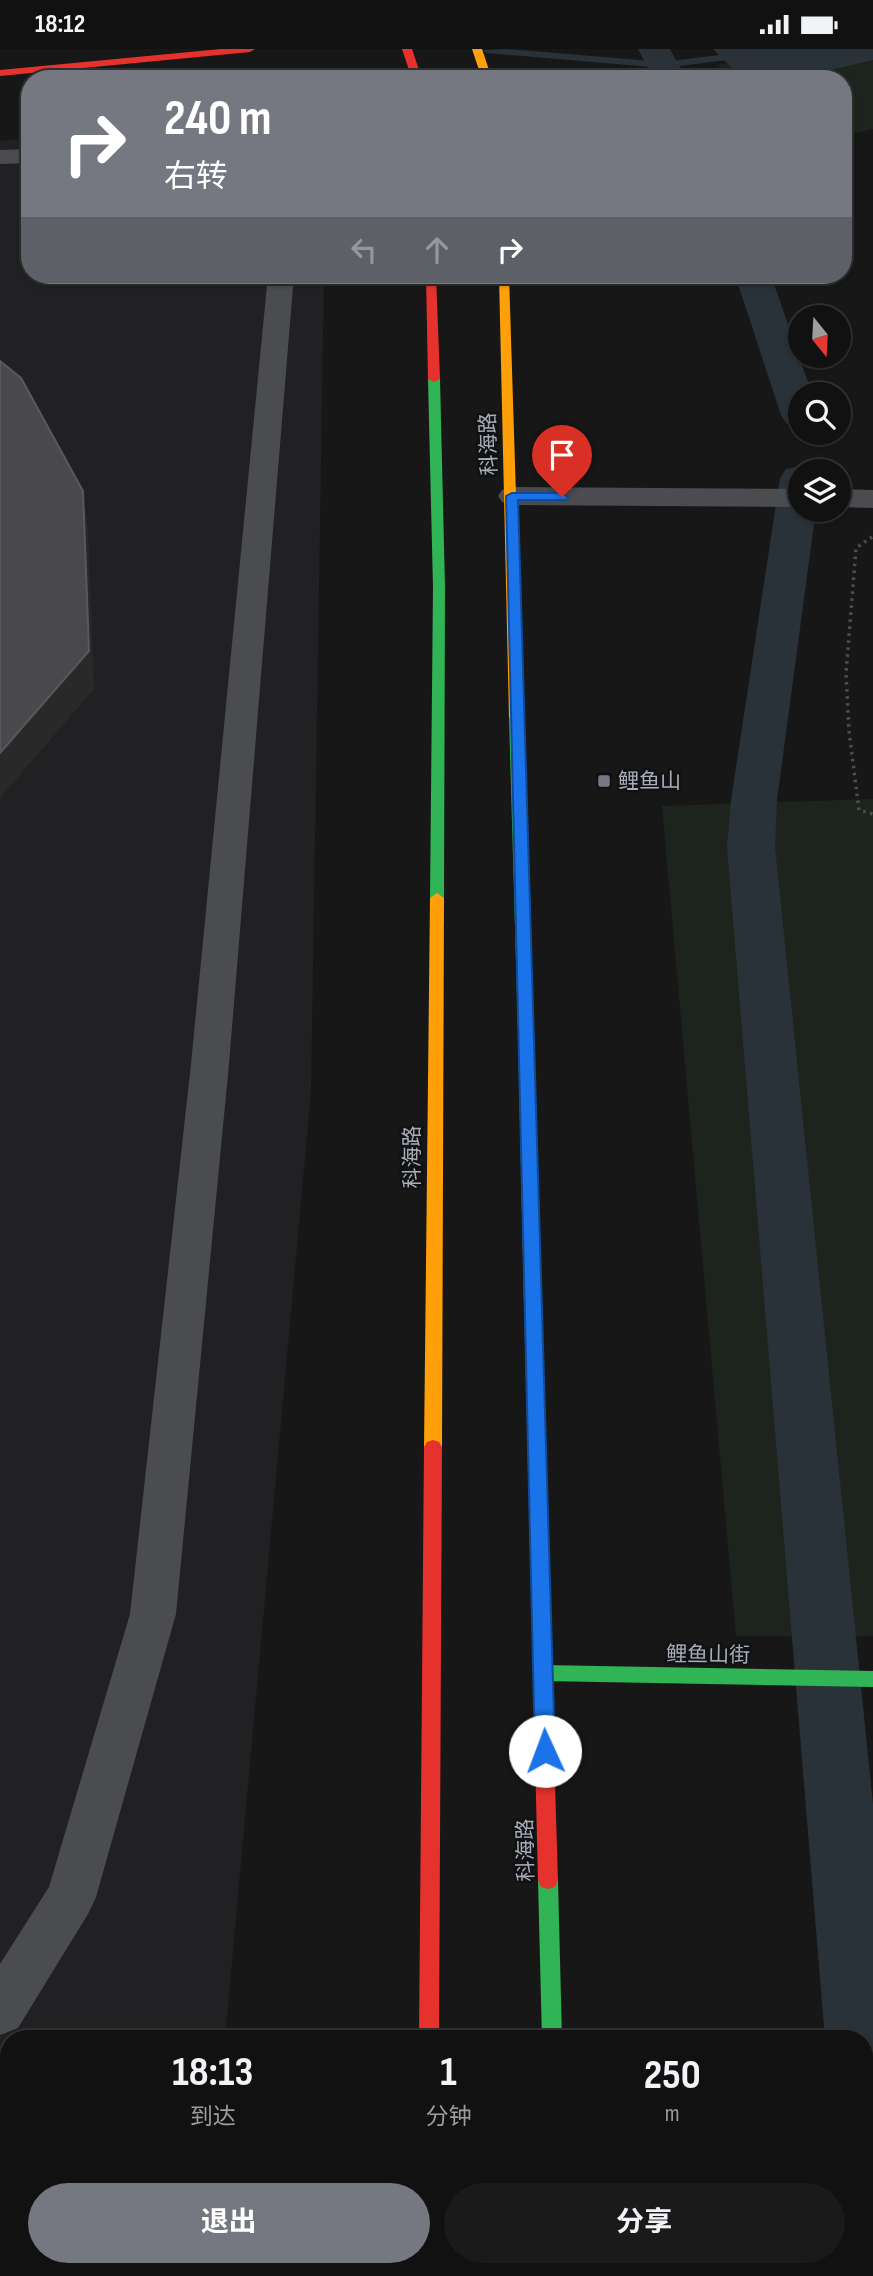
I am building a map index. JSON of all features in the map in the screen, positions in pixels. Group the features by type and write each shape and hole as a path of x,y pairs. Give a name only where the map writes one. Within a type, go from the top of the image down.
{"main road":[{"path":"31,70 250,49"},
{"path":"407,49 414,70"},
{"path":"477,49 484,70"},
{"path":"0,73 21,71"},
{"name":"科海路","path":"429,2030 439,587 431,284"},
{"name":"科海路","path":"504,284 552,2030"},
{"name":"鲤鱼山街","path":"543,1672 873,1679"}],"street":[{"path":"0,157 21,156"},
{"path":"0,2010 71,1897 153,1614 210,1064 280,284"},
{"path":"512,496 788,498"}],"path":[{"path":"873,537 856,548 846,674 849,731 859,810 873,814"}],"shaded area":[{"path":"713,49 873,49 873,60 830,70 734,70"},
{"path":"820,49 873,49 873,129 852,134 852,70 724,70 717,65"},
{"path":"21,139 21,284 324,284 311,1092 226,2030 0,2030 0,141"},
{"path":"873,799 873,1636 736,1636 662,806"}],"building":[{"path":"0,361 21,378 83,491 89,651 0,753"}],"waterway":[{"path":"654,49 665,70"},
{"path":"487,50 663,65 743,55"},
{"path":"756,284 789,382"},
{"path":"794,522 754,800 751,847 860,2030"}],"traffic: fast":[{"path":"434,379 439,587 437,898"},
{"path":"516,717 525,1031"},
{"path":"543,1673 873,1679"},
{"path":"548,1880 552,2030"}],"traffic: slow":[{"path":"477,49 484,70"},
{"path":"504,284 516,717"},
{"path":"433,1447 437,898"},
{"path":"525,1031 532,1303"}],"traffic: jam":[{"path":"31,70 250,49"},
{"path":"407,49 414,70"},
{"path":"0,73 21,71"},
{"path":"431,284 434,379"},
{"path":"532,1303 548,1880"},
{"path":"429,2030 433,1447"}],"place":[{"name":"鲤鱼山","path":"604,781"}],"route":[{"path":"545,1751 512,496 562,497"}]}
